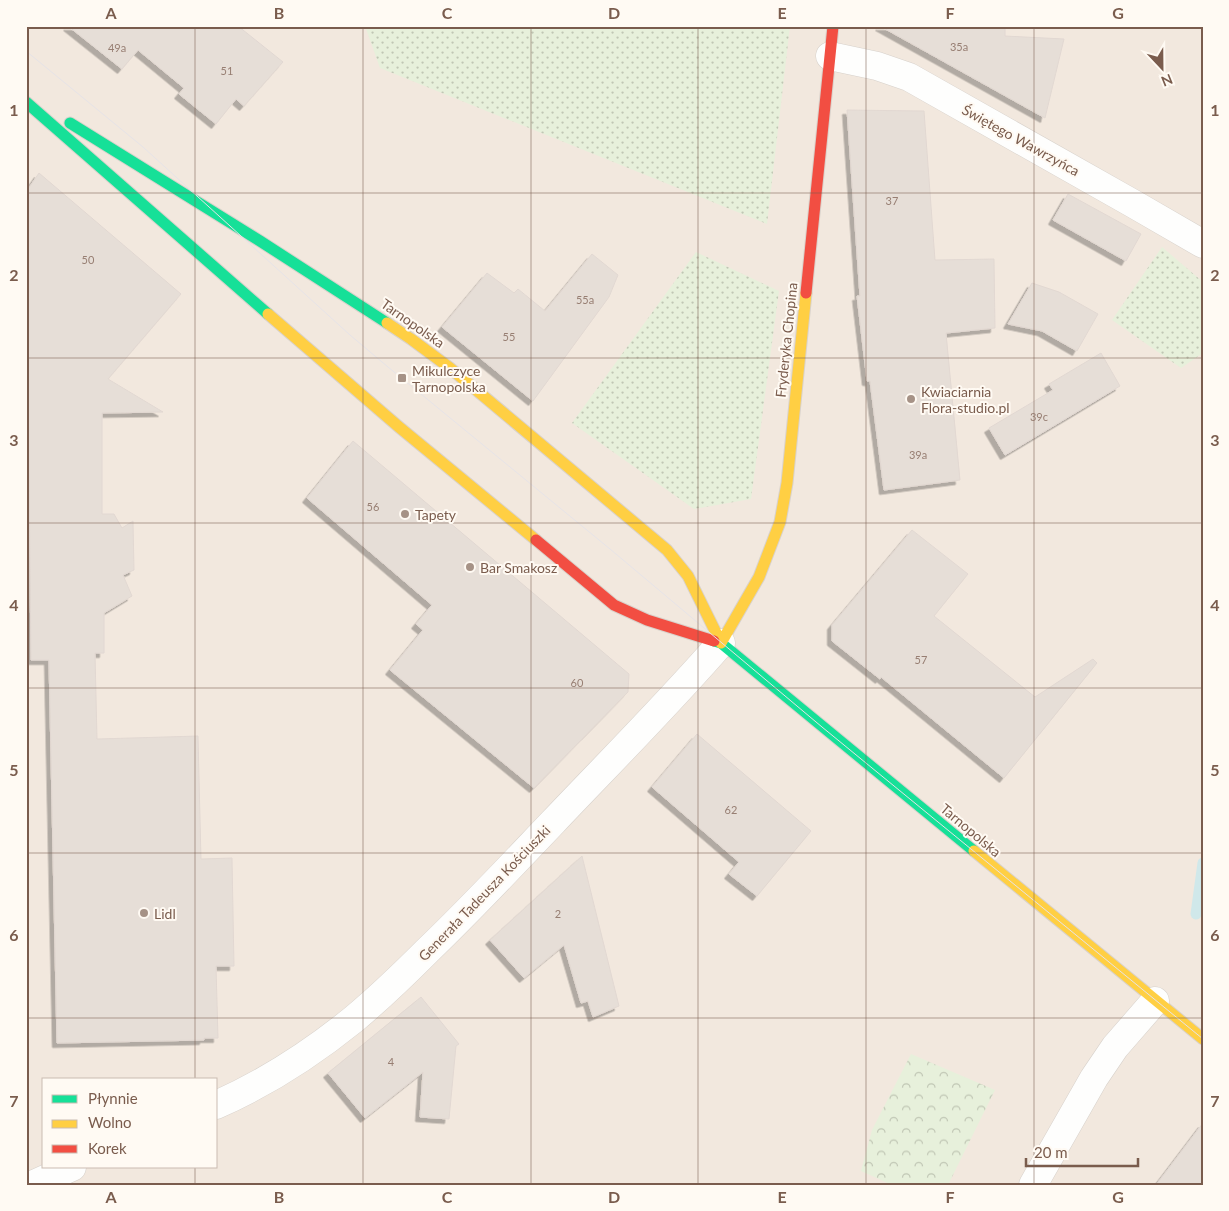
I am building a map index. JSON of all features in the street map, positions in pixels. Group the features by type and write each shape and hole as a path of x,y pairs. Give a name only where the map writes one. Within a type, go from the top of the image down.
{"main road":[{"name":"Fryderyka Chopina","path":"721,643 759,577 780,522 784,504 833,26"},
{"name":"Tarnopolska","path":"26,95 260,241 411,339 450,368 667,550 688,576 721,643"},
{"name":"Tarnopolska","path":"26,102 384,414 614,606 647,620 721,643 1203,1039"}],"street":[{"name":"Świętego Wawrzyńca","path":"830,56 877,66 909,77 1203,244"},
{"name":"Generała Tadeusza Kościuszki","path":"218,1103 239,1095 296,1062 354,1020 399,979 479,900 692,676 721,643"},
{"path":"1032,1185 1094,1078 1115,1047 1155,1000"},
{"path":"32,1185 70,1168"}],"shaded area":[{"path":"26,26 1203,26 1203,1185 26,1185"}],"green space":[{"path":"365,26 790,26 767,224 380,68"},
{"path":"1162,247 1203,282 1203,353 1181,368 1112,320"},
{"path":"696,252 779,291 751,499 694,509 572,423"},
{"path":"911,1054 995,1090 948,1185 892,1185 861,1171 872,1130"}],"building":[{"path":"68,26 238,26 283,62 244,106 236,99 216,124 179,94 184,88 138,50 122,69"},
{"path":"880,26 1005,26 1005,36 1064,39 1045,118"},
{"path":"847,110 924,111 935,260 994,259 995,328 946,333 960,480 884,490 870,381 867,381 857,296 860,296"},
{"path":"39,173 181,294 108,379 163,412 102,413 102,514 114,514 122,528 133,521 134,570 123,575 132,596 104,613 104,653 95,653 97,739 198,736 201,859 232,858 234,966 216,966 218,1038 204,1038 204,1040 57,1043 49,660 31,660 26,192"},
{"path":"1068,194 1141,234 1126,261 1053,220"},
{"path":"592,254 618,275 609,297 533,401 442,327 487,273 514,293 518,289 545,311"},
{"path":"1032,283 1059,292 1098,314 1077,351 1042,331 1008,324"},
{"path":"1101,353 1120,386 1005,455 989,428 1053,390 1049,384"},
{"path":"353,441 629,674 628,692 534,788 390,670 423,630 416,624 432,605 307,498"},
{"path":"912,530 968,574 934,616 1035,697 1093,659 1097,663 1004,778 881,677 880,679 832,641 832,625"},
{"path":"697,734 811,831 757,896 729,874 739,862 652,787"},
{"path":"582,856 619,1006 593,1017 588,1001 581,1003 564,945 524,978 490,940"},
{"path":"421,997 459,1044 456,1046 449,1119 420,1117 423,1072 365,1118 328,1073"},
{"path":"1203,1123 1203,1185 1156,1185"}],"waterway":[{"path":"1196,914 1203,863"}],"tram line":[{"path":"26,51 143,147 350,335 388,367 610,549 822,727 1203,1039"}],"traffic: fast":[{"path":"26,102 268,314"},
{"path":"70,123 260,241 387,323"},
{"path":"714,641 721,643 974,851"}],"traffic: slow":[{"path":"721,643 759,577 780,522 787,483 806,293"},
{"path":"268,314 399,427 536,540"},
{"path":"387,323 450,368 667,550 688,576 721,643"},
{"path":"974,851 1203,1039"}],"traffic: jam":[{"path":"806,293 833,26"},
{"path":"536,540 614,605 647,620 714,641"}],"place":[{"name":"Mikulczyce Tarnopolska","path":"402,378"},
{"name":"Kwiaciarnia Flora-studio.pl","path":"911,399"},
{"name":"Tapety","path":"405,514"},
{"name":"Bar Smakosz","path":"470,567"},
{"name":"Lidl","path":"144,913"}]}
